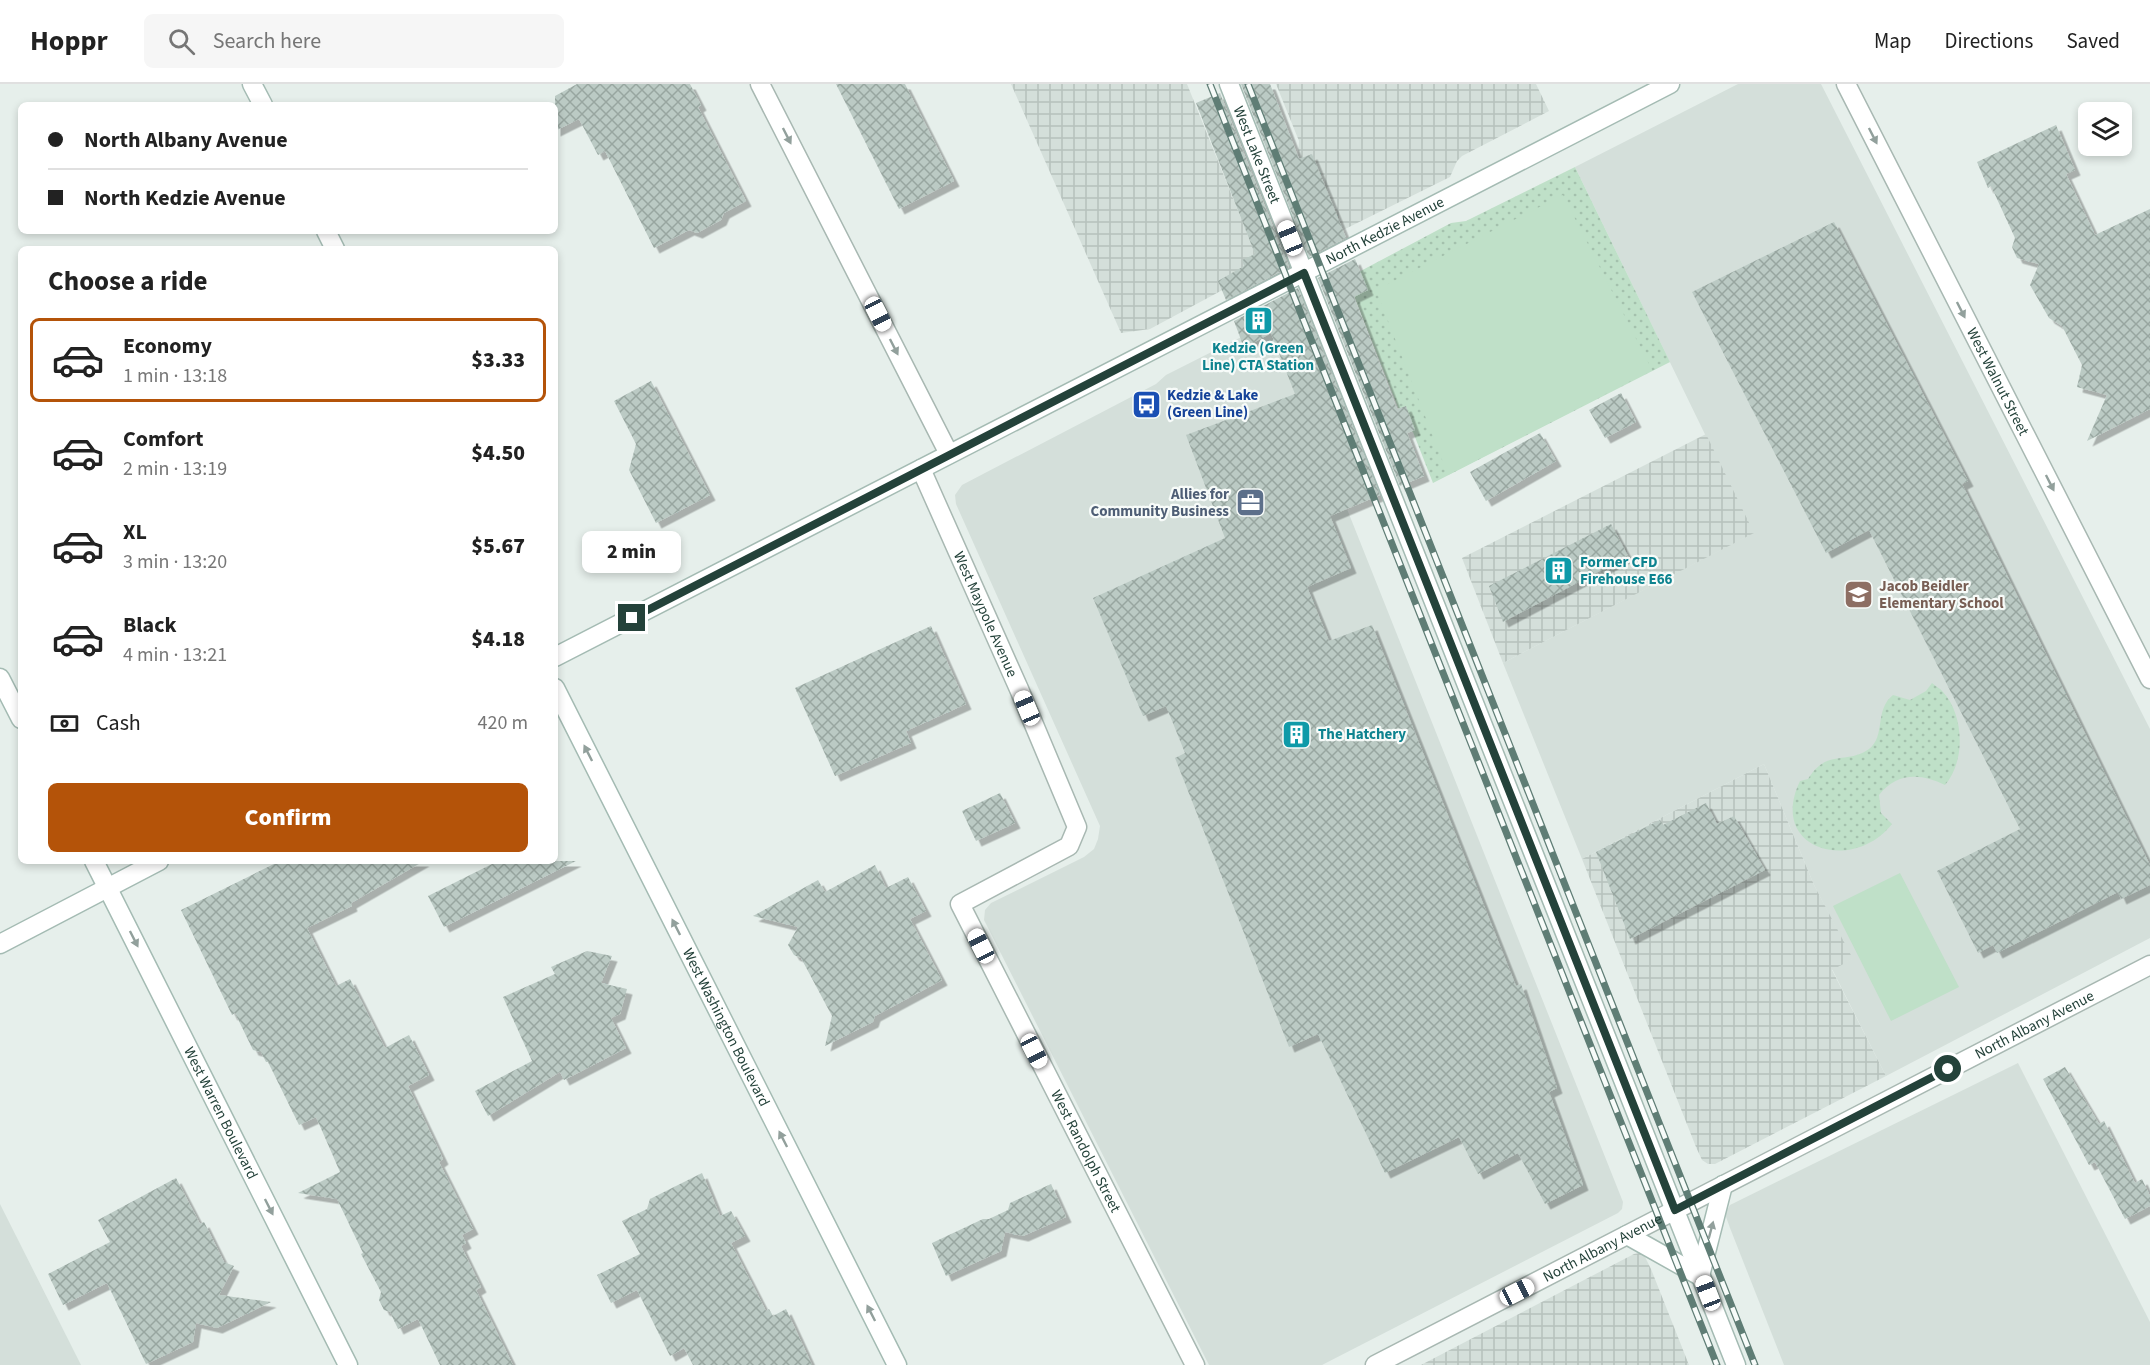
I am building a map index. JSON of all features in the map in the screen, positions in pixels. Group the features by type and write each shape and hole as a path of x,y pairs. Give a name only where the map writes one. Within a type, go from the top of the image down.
{"street":[{"path":"252,84 261,102"},
{"path":"760,84 949,454"},
{"name":"West Lake Street","path":"1229,84 1736,1365"},
{"name":"North Kedzie Avenue","path":"558,655 1670,84"},
{"name":"West Walnut Street","path":"1846,84 2150,679"},
{"name":"West Maypole Avenue","path":"921,469 1077,826 1069,846 960,904"},
{"path":"0,678 18,713"},
{"name":"West Washington Boulevard","path":"558,694 897,1365"},
{"name":"West Warren Boulevard","path":"96,864 348,1365"},
{"path":"0,944 153,864"},
{"name":"West Randolph Street","path":"960,904 1195,1365"},
{"name":"North Albany Avenue","path":"1375,1365 2150,965"},
{"path":"1627,1235 1701,1275 1723,1185"}],"shaded area":[{"path":"1011,84 1187,84 1259,263 1256,272 1150,329 1121,333"},
{"path":"1276,84 1536,84 1549,111 1462,156 1457,161 1450,177 1335,234 1325,222 1298,155 1299,141"},
{"name":"Jacob Beidler Elementary School","path":"1738,84 1821,84 2150,729 2150,938 1886,1076 1832,969 1852,959 1814,885 1764,764 1582,859 1503,663 1753,533 1575,167"},
{"path":"1275,320 1349,492 1347,509 1623,1202 1622,1209 1618,1213 1322,1365 1209,1365 984,920 985,910 991,903 1084,857 1094,849 1100,826 956,504 955,495 962,485 1156,384 1166,375"},
{"path":"1706,434 1754,533 1503,663 1462,558"},
{"path":"1764,764 1814,885 1853,959 1832,970 1886,1076 1715,1164 1708,1164 1702,1160 1696,1147 1582,859"},
{"path":"2018,1063 2150,1322 2150,1365 1784,1365 1725,1214 1730,1205"},
{"path":"0,1204 81,1365 0,1365"},
{"path":"1640,1253 1645,1257 1651,1269 1689,1365 1421,1365 1634,1254"}],"green space":[{"path":"1575,167 1670,362 1433,483 1413,432 1406,428 1349,283 1355,274 1451,223 1466,221"},
{"path":"1563,195 1652,370 1448,475 1376,290"},
{"path":"1932,683 1950,702 1955,713 1960,738 1957,764 1945,785 1927,778 1910,777 1886,787 1879,795 1881,813 1892,824 1875,839 1857,848 1837,851 1819,847 1804,838 1795,824 1793,805 1800,781 1808,779 1822,763 1861,754 1869,749 1877,737 1887,701 1893,695 1910,700 1926,691"},
{"path":"1900,873 1959,987 1891,1021 1833,906"}],"building":[{"path":"577,84 690,84 701,105 698,107 746,201 724,213 721,220 697,233 689,230 654,248 605,151 598,155 579,119 558,130 558,102 555,102 555,96"},
{"path":"836,84 905,84 954,181 899,209"},
{"path":"1241,84 1270,84 1299,159 1312,154 1346,238 1309,257"},
{"path":"1220,93 1289,267 1226,300 1218,281 1244,266 1242,260 1255,254 1196,103"},
{"path":"2056,125 2075,170 2066,174 2095,235 2150,209 2150,409 2087,441 2107,395 2077,387 2082,365 2062,326 2049,318 2030,285 2039,264 2017,258 2012,247 2015,238 1977,162"},
{"path":"1834,222 1968,481 1962,484 2150,865 2150,885 2121,899 2118,892 1997,953 1993,945 1978,953 1937,871 2020,829 1869,530 1826,553 1692,292"},
{"path":"1355,259 1368,290 1354,297 1397,409 1406,406 1415,430 1407,433 1424,476 1400,486 1318,278"},
{"name":"The Hatchery","path":"1298,288 1380,495 1330,516 1351,568 1307,587 1329,641 1372,625 1516,986 1521,984 1557,1088 1549,1092 1583,1185 1545,1204 1518,1153 1478,1174 1459,1137 1385,1173 1318,1034 1289,1047 1175,758 1185,753 1166,706 1143,716 1093,598 1225,538 1186,435 1295,394 1271,333 1244,348 1234,321"},
{"path":"651,381 710,495 656,523 629,470 636,444 614,401"},
{"path":"1621,393 1636,422 1605,438 1589,410"},
{"path":"1540,433 1556,461 1486,501 1470,472"},
{"name":"Former CFD Firehouse E66","path":"1611,524 1628,556 1503,622 1489,586"},
{"path":"931,626 966,704 906,731 911,743 835,776 795,688"},
{"path":"1000,793 1015,823 976,841 962,811"},
{"path":"1706,803 1717,824 1734,816 1765,870 1630,939 1596,852 1660,820 1663,825"},
{"path":"558,861 576,861 444,927 428,896 492,864 558,864"},
{"path":"274,864 419,864 351,903 352,906 307,928 336,986 350,979 385,1048 409,1035 429,1075 408,1086 443,1159 439,1162 473,1229 462,1235 466,1243 461,1246 481,1287 476,1290 513,1365 440,1365 418,1319 398,1329 390,1312 384,1310 379,1300 381,1292 361,1254 363,1253 337,1199 298,1193 340,1172 316,1117 299,1125 268,1062 261,1052 253,1050 235,1013 232,1015 181,910"},
{"path":"875,865 886,888 908,877 926,911 910,919 942,980 875,1016 873,1022 825,1046 832,1016 801,958 794,955 788,945 798,927 753,916 818,880 825,892"},
{"path":"587,951 612,956 601,983 627,989 620,1014 611,1018 626,1048 564,1080 560,1072 488,1116 475,1091 532,1061 503,997 555,974 551,967"},
{"path":"2065,1067 2099,1124 2104,1121 2135,1183 2142,1179 2150,1196 2150,1206 2125,1219 2095,1162 2089,1165 2043,1079"},
{"path":"702,1173 720,1216 731,1211 745,1236 731,1243 766,1311 769,1309 773,1316 786,1309 812,1365 693,1365 684,1348 670,1356 637,1290 611,1303 597,1275 640,1254 622,1221 647,1209 650,1199"},
{"path":"176,1178 200,1224 204,1222 224,1262 234,1266 219,1295 271,1302 217,1328 196,1323 193,1342 146,1364 107,1283 63,1305 48,1274 110,1242 98,1220"},
{"path":"1051,1184 1066,1217 1023,1236 1005,1232 1001,1251 946,1276 932,1243 1008,1210 1010,1203"}],"railway":[{"path":"1210,84 1717,1365"},
{"path":"1248,84 1755,1365"}],"place":[{"name":"Kedzie (Green Line) CTA Station","path":"1258,321"},
{"name":"Kedzie & Lake (Green Line)","path":"1146,404"},
{"name":"Allies for Community Business","path":"1250,503"},
{"name":"Former CFD Firehouse E66","path":"1559,571"},
{"name":"Jacob Beidler Elementary School","path":"1858,595"},
{"name":"The Hatchery","path":"1297,734"}],"route":[{"path":"632,618 1304,273 1675,1210 1948,1069"}]}
